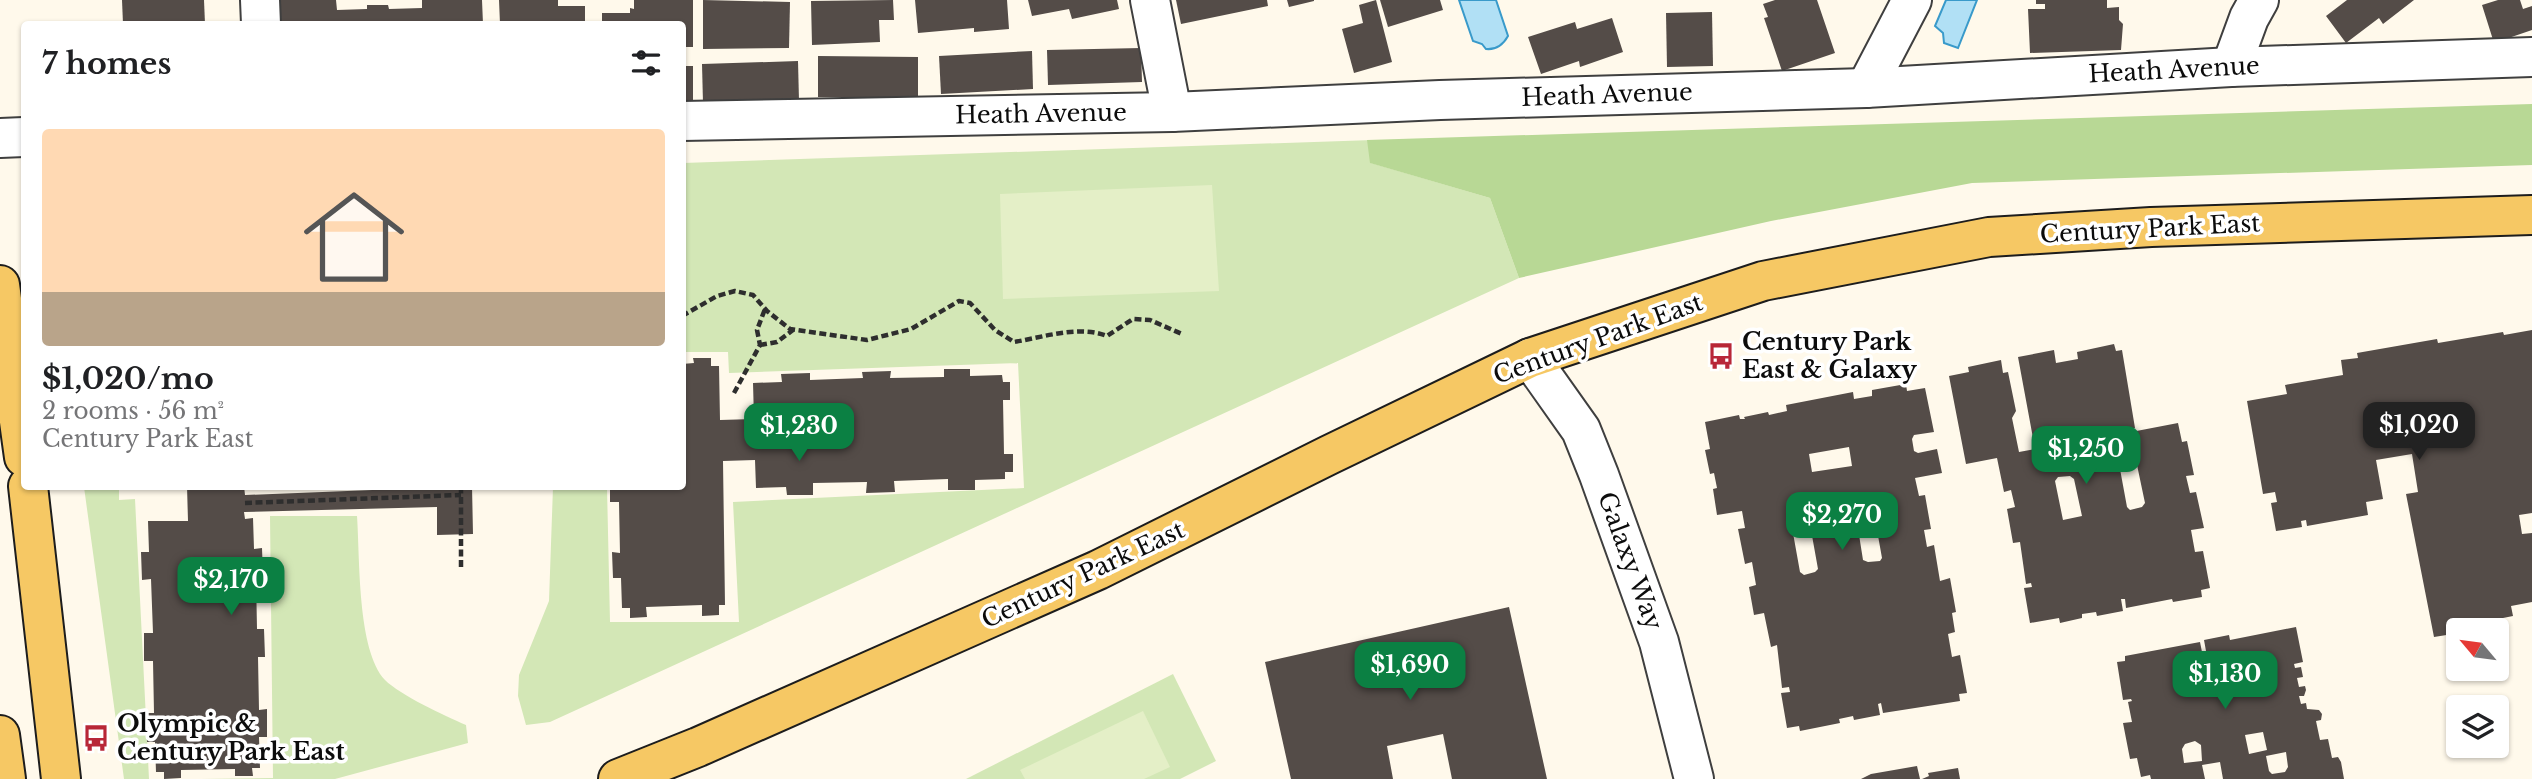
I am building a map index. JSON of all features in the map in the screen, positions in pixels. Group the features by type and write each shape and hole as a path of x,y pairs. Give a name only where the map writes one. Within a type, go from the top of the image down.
{"main road":[{"name":"Century Park East","path":"618,779 698,747 1098,570 1329,454 1530,358 1763,281 1989,237 2151,227 2532,215"},
{"path":"0,285 21,436"},
{"path":"28,490 61,779"},
{"path":"0,734 6,779"}],"street":[{"path":"260,0 261,21"},
{"path":"1150,0 1172,112"},
{"path":"1866,88 1912,0"},
{"path":"2231,67 2259,0"},
{"name":"Heath Avenue","path":"686,121 1172,112 1453,100 1866,88 2231,67 2532,57"},
{"path":"0,138 21,137"},
{"name":"Galaxy Way","path":"1530,358 1581,430 1599,475 1658,642 1694,779"}],"path":[{"path":"686,314 717,296 734,291 753,295 765,309 794,330 867,340 911,329 960,301 970,303 995,330 1014,342 1080,331 1095,331 1107,337 1133,319 1150,320 1182,334"},
{"path":"734,393 760,345 757,330 765,309"},
{"path":"760,345 777,342 794,330"},
{"path":"461,490 461,567"},
{"path":"245,503 461,495"}],"green space":[{"path":"2532,104 2532,165 1972,183 1771,221 1519,278 1490,198 1370,163 1367,140"},
{"path":"1373,140 1371,163 1490,198 1519,278 550,722 526,725 518,696 519,675 549,601 553,490 607,490 610,622 739,622 733,502 1024,488 1018,363 729,373 728,352 686,352 686,163"},
{"path":"1212,185 1219,291 1003,299 1000,194"},
{"path":"84,490 119,490 119,500 135,499 149,779 124,779"},
{"path":"270,516 357,516 365,626 376,666 385,680 401,692 466,725 468,743 335,779 200,779 273,778"},
{"path":"1173,674 1216,761 1180,779 966,779"},
{"path":"1143,711 1170,767 1144,779 1025,779 1020,770"}],"water":[{"path":"1459,0 1496,0 1508,36 1504,42 1496,48 1486,49 1482,44 1473,41"},
{"path":"1946,0 1977,0 1958,48 1944,43 1943,33 1935,26"}],"building":[{"path":"122,0 204,0 205,21 123,21"},
{"path":"275,0 336,0 337,10 367,9 367,5 388,5 389,9 422,8 422,0 482,0 483,21 276,21"},
{"path":"499,0 558,0 558,6 585,6 585,21 500,21"},
{"path":"634,0 693,0 693,47 686,47 686,21 602,21 602,13 630,13 630,8 634,9"},
{"path":"703,0 790,2 789,48 703,49"},
{"path":"893,0 894,20 879,20 880,42 812,45 811,1"},
{"path":"915,0 1007,0 1009,29 974,32 974,28 918,33"},
{"path":"1028,0 1117,0 1119,9 1072,19 1069,9 1032,16"},
{"path":"1176,0 1267,0 1268,6 1181,24"},
{"path":"1287,0 1314,0 1314,1 1289,7"},
{"path":"1376,0 1392,62 1354,73 1342,29 1363,23 1359,5"},
{"path":"1380,0 1440,0 1443,10 1388,27"},
{"path":"1775,0 1817,0 1835,53 1782,71 1764,18 1768,17 1763,4"},
{"path":"2036,0 2107,0 2107,8 2119,7 2119,20 2123,24 2121,50 2030,53 2028,9 2045,9 2045,4 2036,4"},
{"path":"2347,0 2414,0 2383,24 2379,18 2346,43 2326,16"},
{"path":"2498,0 2520,0 2523,9 2532,6 2532,30 2494,43 2482,5"},
{"path":"1712,12 1713,66 1667,67 1666,13"},
{"path":"1612,18 1623,52 1580,67 1579,61 1541,74 1528,37 1575,22 1577,29"},
{"path":"1141,48 1142,82 1048,85 1047,50"},
{"path":"1032,51 1033,89 941,94 939,56"},
{"path":"818,56 918,57 918,97 818,97"},
{"path":"798,61 799,101 703,103 702,64"},
{"path":"686,66 693,66 693,101 686,101"},
{"path":"2532,330 2532,513 2519,515 2522,534 2532,533 2532,602 2511,606 2513,616 2503,618 2446,618 2446,635 2434,637 2406,494 2418,492 2412,454 2376,460 2383,499 2366,502 2368,515 2307,526 2306,520 2301,521 2302,527 2276,531 2271,503 2277,502 2275,492 2263,494 2247,401 2287,394 2285,385 2343,375 2341,360 2358,358 2357,353 2437,339 2438,343 2503,332 2504,335"},
{"path":"2114,344 2116,351 2122,350 2135,428 2126,430 2126,433 2178,423 2182,442 2187,441 2194,475 2186,476 2190,493 2196,492 2204,528 2191,530 2195,552 2203,551 2210,588 2201,590 2202,597 2173,602 2172,599 2126,608 2125,599 2121,599 2123,611 2097,616 2096,612 2082,614 2082,618 2060,623 2059,618 2030,623 2024,588 2032,587 2031,583 2026,584 2020,542 2013,543 2007,509 2015,507 2011,490 2004,492 1997,458 1966,464 1949,376 1969,372 1968,367 2001,360 2003,373 2008,372 2016,411 2012,418 2019,452 2035,449 2018,357 2054,350 2056,363 2078,359 2077,352","holes":["2137,465 2145,503 2142,507 2130,510 2127,507 2120,469","2070,476 2074,479 2082,516 2063,520 2055,481 2058,477"]},
{"path":"693,358 711,358 711,366 719,366 720,420 754,419 753,383 782,382 781,374 810,373 810,380 863,378 862,372 891,371 890,378 944,377 944,369 970,369 970,376 1002,375 1003,382 1010,382 1010,400 1003,400 1004,454 1013,454 1013,472 1005,472 1005,479 975,480 975,490 948,490 948,479 894,481 895,492 866,493 867,482 813,483 813,495 787,495 786,487 756,488 755,460 723,461 725,605 719,605 719,615 702,616 702,605 646,607 647,617 630,618 630,608 622,608 621,578 613,578 612,552 620,553 619,502 610,502 610,490 686,490 686,364 694,363"},
{"path":"1906,384 1907,391 1925,388 1934,432 1914,435 1914,451 1918,453 1937,449 1942,473 1915,478 1919,496 1925,495 1931,529 1924,530 1927,547 1934,545 1940,581 1950,578 1956,612 1952,613 1955,632 1948,634 1952,657 1960,655 1967,693 1959,694 1960,701 1883,713 1881,703 1878,704 1880,715 1854,720 1853,716 1839,719 1840,723 1800,731 1799,726 1787,728 1781,693 1790,692 1789,687 1782,688 1777,645 1771,647 1764,613 1754,615 1749,587 1756,585 1752,562 1745,564 1738,529 1745,528 1742,511 1717,515 1713,489 1717,488 1714,473 1710,474 1705,450 1710,449 1705,422 1739,415 1740,419 1745,419 1744,417 1768,412 1769,415 1787,411 1786,405 1853,392 1854,399 1872,396 1872,390","holes":["1849,447 1852,466 1812,472 1809,454","1875,519 1882,558 1880,561 1863,560 1857,522","1811,530 1818,569 1815,572 1804,575 1800,572 1793,533"]},
{"path":"187,490 244,490 245,495 371,490 472,490 473,534 437,535 437,507 244,512 245,519 253,518 254,549 262,548 263,576 256,577 257,629 264,629 265,657 258,657 259,710 267,709 267,737 259,737 260,768 252,768 253,776 235,776 235,769 181,770 181,778 164,779 164,772 156,772 155,742 147,742 146,713 154,713 153,661 144,661 144,633 153,633 151,579 142,580 141,552 149,552 148,521 188,521"},
{"path":"1509,607 1547,779 1452,779 1443,734 1387,746 1393,779 1291,779 1265,662"},
{"path":"2296,627 2303,662 2294,664 2295,668 2301,667 2303,677 2297,678 2299,687 2305,686 2306,690 2304,696 2299,696 2301,704 2306,703 2307,709 2319,710 2322,714 2321,720 2316,721 2320,740 2328,739 2332,758 2338,757 2341,762 2344,779 2223,779 2220,762 2202,765 2205,779 2151,779 2150,775 2141,777 2137,758 2130,759 2123,723 2132,722 2128,702 2132,701 2123,700 2117,662 2125,661 2125,656 2200,642 2202,652 2206,651 2204,640 2229,635 2230,640","holes":["2263,732 2267,750 2249,754 2245,735","2195,741 2201,745 2202,761 2184,763 2182,749 2185,744","2286,752 2288,767 2285,772 2272,774 2266,756"]},
{"path":"1917,766 1920,779 1861,779 1871,774"},
{"path":"1958,768 1960,779 1922,779 1929,776 1928,773"}],"place":[{"name":"Century Park East & Galaxy","path":"1721,356"},
{"name":"Olympic & Century Park East","path":"96,738"}]}
